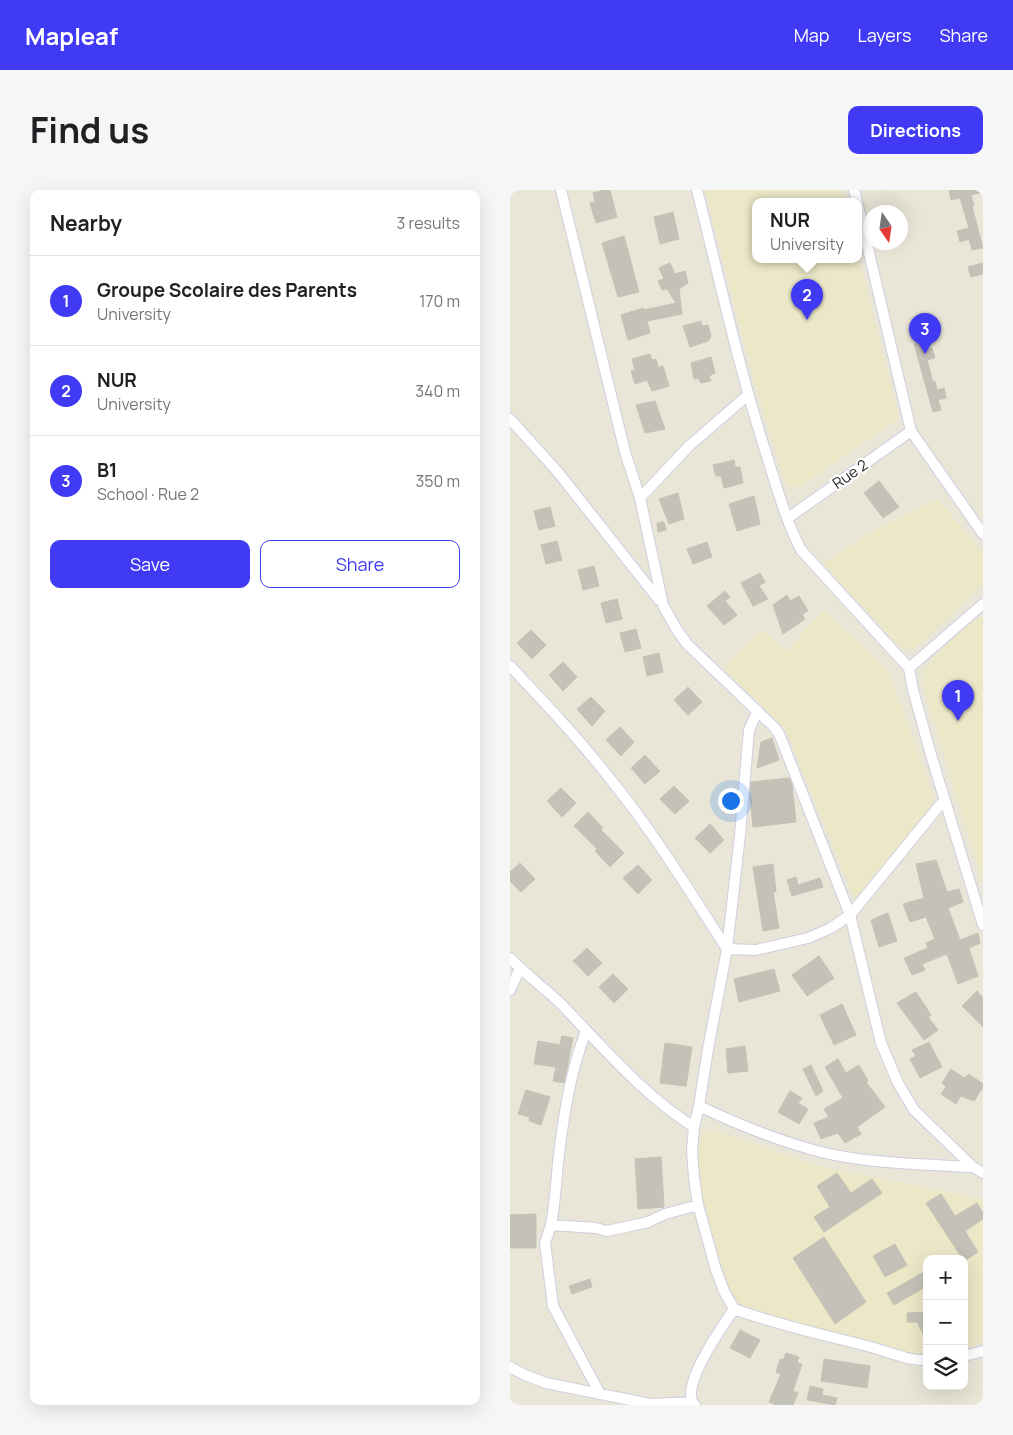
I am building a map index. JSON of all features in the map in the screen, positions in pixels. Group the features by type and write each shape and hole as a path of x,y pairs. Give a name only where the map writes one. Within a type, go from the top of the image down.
{"street":[{"path":"561,190 625,452 640,498 663,605"},
{"path":"697,190 748,395 788,518 801,550 909,668 913,690 944,800 983,925"},
{"path":"862,223 911,431 983,534"},
{"path":"640,498 689,446 748,395"},
{"path":"510,419 557,471 663,605 687,644 775,728 780,736 850,914 881,1043 898,1083 914,1110 973,1167 983,1173"},
{"name":"Rue 2","path":"788,518 911,431"},
{"path":"909,668 983,604"},
{"path":"510,666 564,724 612,780 665,853 727,949"},
{"path":"757,712 749,730 740,836 727,949 694,1127 692,1150 698,1205 716,1270 724,1291 734,1309 777,1323 890,1352 914,1361 923,1360"},
{"path":"727,949 756,950 808,938 831,928 850,914 944,800"},
{"path":"510,958 559,1002 614,1060 674,1114 694,1127"},
{"path":"510,990 520,968"},
{"path":"586,1031 575,1058 559,1159 555,1206 545,1243 553,1306 600,1394"},
{"path":"699,1106 759,1133 822,1152 868,1160 973,1167"},
{"path":"551,1225 607,1230 648,1222 665,1214 698,1205"},
{"path":"510,1367 546,1383 600,1394 650,1404 693,1404 690,1395 706,1351 734,1309"},
{"path":"968,1355 983,1352"}],"shaded area":[{"path":"705,190 843,190 845,198 752,198 752,263 860,263 899,419 799,487 787,486 756,387"},
{"path":"938,499 983,554 983,585 913,650 901,648 823,563 879,528"},
{"path":"824,610 889,671 935,801 855,900 786,729 723,668 762,630 786,651"},
{"path":"983,613 983,884 923,686 926,667 969,619 981,618"},
{"path":"714,1130 814,1165 983,1199 983,1343 968,1347 968,1255 923,1255 923,1356 755,1312 741,1305 732,1294 725,1279 700,1188 697,1150 700,1138 704,1132"}],"building":[{"path":"610,190 617,217 596,223 590,203 595,202 593,193"},
{"path":"949,190 980,190 980,193 971,195 983,248 972,250 969,239 960,242 957,231 969,228 960,198 951,200"},
{"path":"673,212 679,239 660,244 654,217"},
{"path":"624,236 639,292 618,297 602,243"},
{"path":"670,263 675,274 685,271 688,283 679,289 682,314 647,321 650,333 628,340 621,315 643,308 644,310 676,303 667,289 662,290 658,281 664,279 659,268"},
{"path":"983,263 983,274 971,277 968,267"},
{"path":"701,321 702,326 708,325 711,336 708,341 690,347 683,326"},
{"path":"924,342 926,350 932,348 935,358 927,360 933,382 935,381 937,390 944,388 946,398 938,400 941,410 933,412 914,344"},
{"path":"650,354 652,360 656,359 658,367 663,366 669,386 652,391 647,380 635,384 631,371 635,370 632,359"},
{"path":"711,357 715,373 709,376 711,381 701,383 698,378 694,379 691,363"},
{"path":"655,401 665,429 645,433 636,405"},
{"path":"734,460 735,467 740,467 743,483 724,488 721,476 716,476 713,465"},
{"path":"879,481 899,507 883,518 864,493"},
{"path":"678,493 684,519 669,524 659,499"},
{"path":"754,496 760,524 737,531 729,504"},
{"path":"550,507 555,526 539,530 534,511"},
{"path":"664,522 666,530 658,532 657,523"},
{"path":"557,541 562,560 546,564 541,545"},
{"path":"707,542 712,557 693,564 687,549"},
{"path":"594,566 599,586 583,590 578,570"},
{"path":"760,573 765,582 759,586 768,599 753,606 741,583"},
{"path":"725,591 730,597 725,601 737,615 724,625 707,606"},
{"path":"787,595 790,601 799,596 808,611 802,614 805,619 783,634 773,605"},
{"path":"617,599 622,619 606,623 601,603"},
{"path":"636,629 641,648 625,652 620,633"},
{"path":"531,630 546,645 532,659 517,643"},
{"path":"659,653 663,672 647,676 643,657"},
{"path":"563,662 577,677 563,691 549,675"},
{"path":"688,687 702,702 688,715 674,700"},
{"path":"591,697 605,711 592,726 577,709"},
{"path":"620,727 634,742 621,756 606,740"},
{"path":"772,738 779,760 757,768 761,742"},
{"path":"645,755 660,771 645,784 631,768"},
{"path":"789,778 792,785 796,822 753,827 750,797 751,782"},
{"path":"674,786 689,801 675,814 660,799"},
{"path":"561,788 576,803 562,817 547,801"},
{"path":"588,812 603,828 601,830 624,853 610,867 595,851 597,849 574,826"},
{"path":"710,824 724,840 710,853 695,838"},
{"path":"936,860 947,892 959,889 963,902 948,908 960,940 978,933 980,943 969,948 978,976 958,984 947,954 922,964 925,970 912,975 904,958 928,948 926,943 935,939 926,917 910,922 903,904 924,898 916,864"},
{"path":"520,863 535,879 521,892 510,881 510,872"},
{"path":"773,864 776,892 773,892 779,928 763,931 753,867"},
{"path":"638,865 652,880 638,894 623,878"},
{"path":"796,877 798,885 820,878 823,887 792,896 787,880"},
{"path":"888,913 897,941 879,947 871,920"},
{"path":"587,948 602,963 588,976 573,961"},
{"path":"819,956 834,978 807,996 792,975"},
{"path":"774,969 780,991 739,1002 734,979"},
{"path":"613,974 628,989 614,1003 599,987"},
{"path":"977,991 983,998 983,1027 962,1006"},
{"path":"916,992 931,1015 928,1017 938,1030 924,1040 897,1003"},
{"path":"842,1004 856,1035 834,1045 820,1015"},
{"path":"562,1036 573,1038 564,1083 553,1081 556,1067 534,1064 538,1041 560,1045"},
{"path":"929,1042 942,1067 920,1078 910,1059 916,1056 912,1050"},
{"path":"665,1043 692,1047 686,1086 660,1083"},
{"path":"745,1046 748,1071 728,1073 726,1049"},
{"path":"838,1059 846,1073 859,1065 868,1081 866,1082 885,1107 857,1127 861,1134 845,1143 838,1133 821,1139 814,1123 829,1117 824,1109 843,1098 825,1067"},
{"path":"811,1065 823,1091 816,1096 803,1069"},
{"path":"951,1069 964,1078 969,1074 983,1084 974,1101 961,1096 956,1104 941,1094 946,1087 942,1083"},
{"path":"526,1090 550,1097 541,1125 529,1121 530,1117 518,1114"},
{"path":"790,1091 802,1098 798,1103 808,1109 799,1124 778,1112"},
{"path":"661,1157 664,1207 638,1209 635,1159"},
{"path":"837,1173 851,1193 872,1179 882,1193 824,1232 814,1217 830,1207 817,1186"},
{"path":"941,1194 955,1216 977,1203 983,1213 983,1219 965,1231 978,1252 968,1258 968,1255 960,1255 926,1203"},
{"path":"536,1214 536,1248 510,1248 510,1215"},
{"path":"824,1237 866,1302 835,1324 793,1258"},
{"path":"895,1244 907,1265 885,1277 873,1256"},
{"path":"923,1273 923,1288 894,1305 887,1293"},
{"path":"590,1279 592,1287 572,1294 569,1286"},
{"path":"923,1312 923,1334 917,1322 907,1322 907,1313"},
{"path":"740,1330 760,1340 750,1358 730,1348"},
{"path":"786,1353 799,1357 797,1363 802,1364 793,1391 798,1393 793,1405 776,1405 769,1402 781,1374 776,1372 780,1359 783,1360"},
{"path":"824,1359 870,1366 867,1388 821,1381"},
{"path":"810,1386 823,1389 822,1395 837,1398 835,1405 807,1400"}],"place":[{"name":"NUR","path":"807,320"},
{"name":"B1","path":"925,354"},
{"name":"Groupe Scolaire des Parents","path":"958,721"}]}
